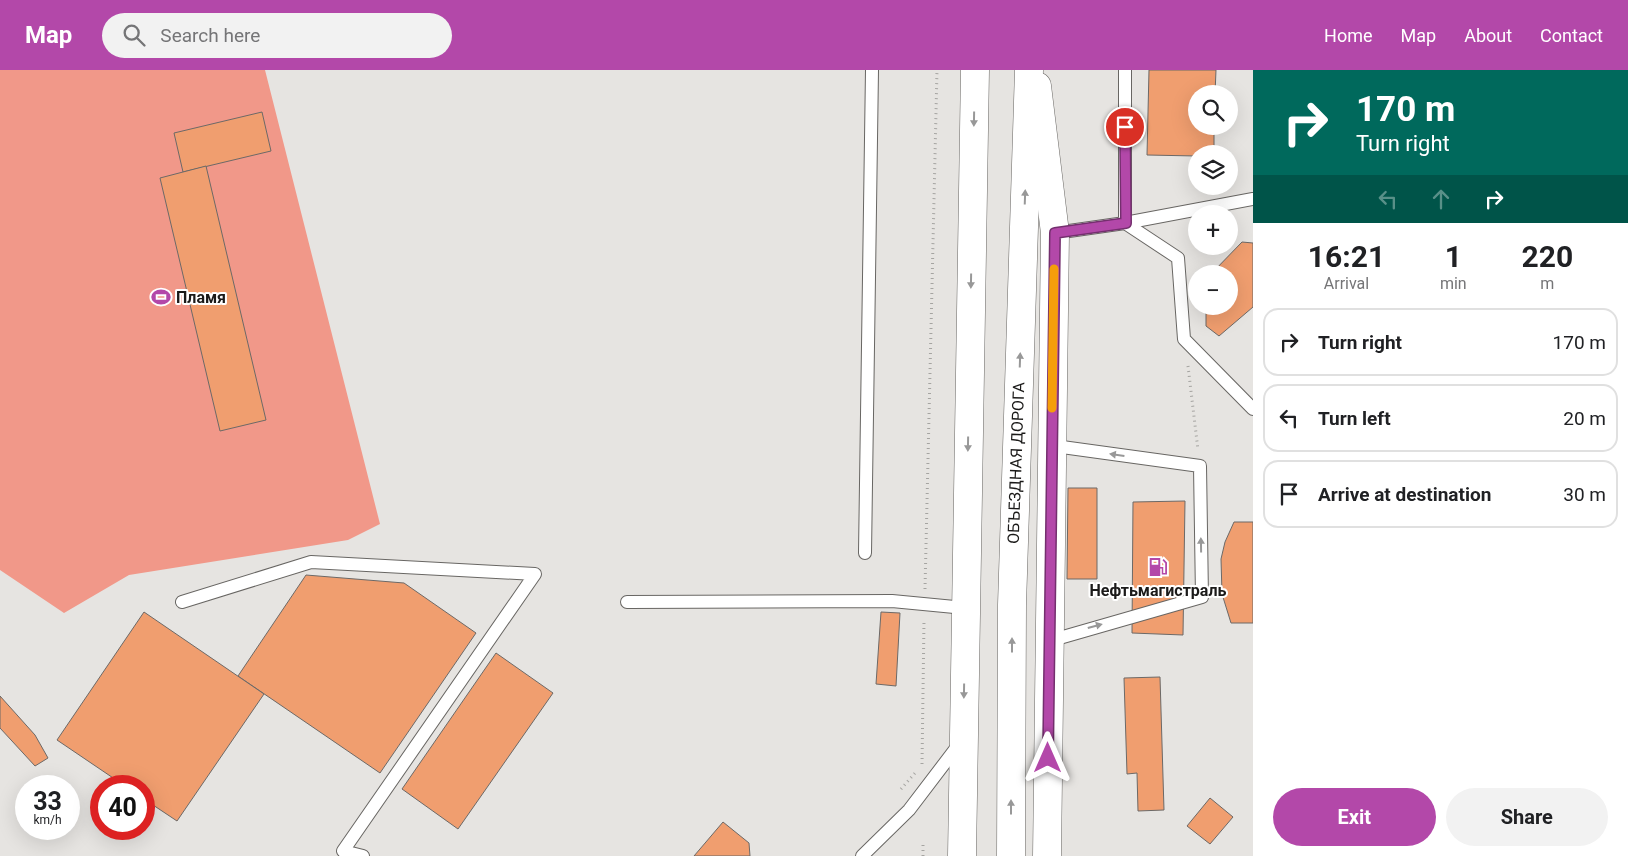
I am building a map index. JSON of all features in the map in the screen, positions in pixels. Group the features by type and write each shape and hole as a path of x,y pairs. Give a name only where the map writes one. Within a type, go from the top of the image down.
{"main road":[{"path":"962,856 975,70"},
{"name":"ОБЪЕЗДНАЯ ДОРОГА","path":"1011,856 1012,605 1029,70"},
{"path":"1034,70 1055,233 1048,856"}],"lane":[{"path":"865,553 872,70"},
{"path":"1125,70 1126,223"},
{"path":"1055,233 1126,223 1253,199"},
{"path":"1126,223 1178,258 1184,338 1253,409"},
{"path":"1049,640 1202,597 1200,466 1062,447 1052,442"},
{"path":"182,602 311,562 535,574 344,851 363,856"},
{"path":"627,602 892,601 965,608"},
{"path":"862,856 909,810 964,739"}],"path":[{"path":"901,789 923,763 924,603 937,70"},
{"path":"1184,338 1200,466"},
{"path":"923,845 923,856"}],"shaded area":[{"name":"Пламя","path":"0,70 265,70 380,524 348,540 129,575 64,613 0,570"}],"building":[{"path":"1149,70 1216,70 1215,85 1188,85 1188,135 1214,135 1214,145 1188,145 1188,156 1147,155"},
{"path":"262,112 271,151 183,172 174,133"},
{"path":"206,166 266,420 220,431 160,178"},
{"path":"1242,242 1253,243 1253,307 1219,336 1206,326 1206,315 1238,315 1238,265 1220,265 1229,255 1238,255 1238,246"},
{"name":"Нефтьмагистраль","path":"1068,488 1097,488 1097,579 1067,579"},
{"name":"Нефтьмагистраль","path":"1185,501 1183,635 1132,633 1133,502"},
{"path":"1234,522 1253,522 1253,623 1231,623 1222,594 1221,559 1225,542"},
{"path":"306,575 404,583 476,633 380,773 238,676"},
{"path":"144,612 264,694 177,821 155,806 155,775 109,775 57,740"},
{"path":"881,612 900,613 896,686 876,684"},
{"path":"496,653 553,693 458,829 402,789"},
{"path":"1160,677 1164,810 1138,811 1137,773 1127,774 1124,678"},
{"path":"0,696 35,735 48,758 35,766 0,728"},
{"path":"1210,798 1233,817 1210,844 1187,826"},
{"path":"723,822 749,843 750,856 694,856"}],"slow traffic":[{"path":"1052,408 1054,269"}],"place":[{"name":"Пламя","path":"161,297"},
{"name":"Нефтьмагистраль","path":"1158,567"}],"route":[{"path":"1048,758 1055,233 1126,223 1125,127"}]}
